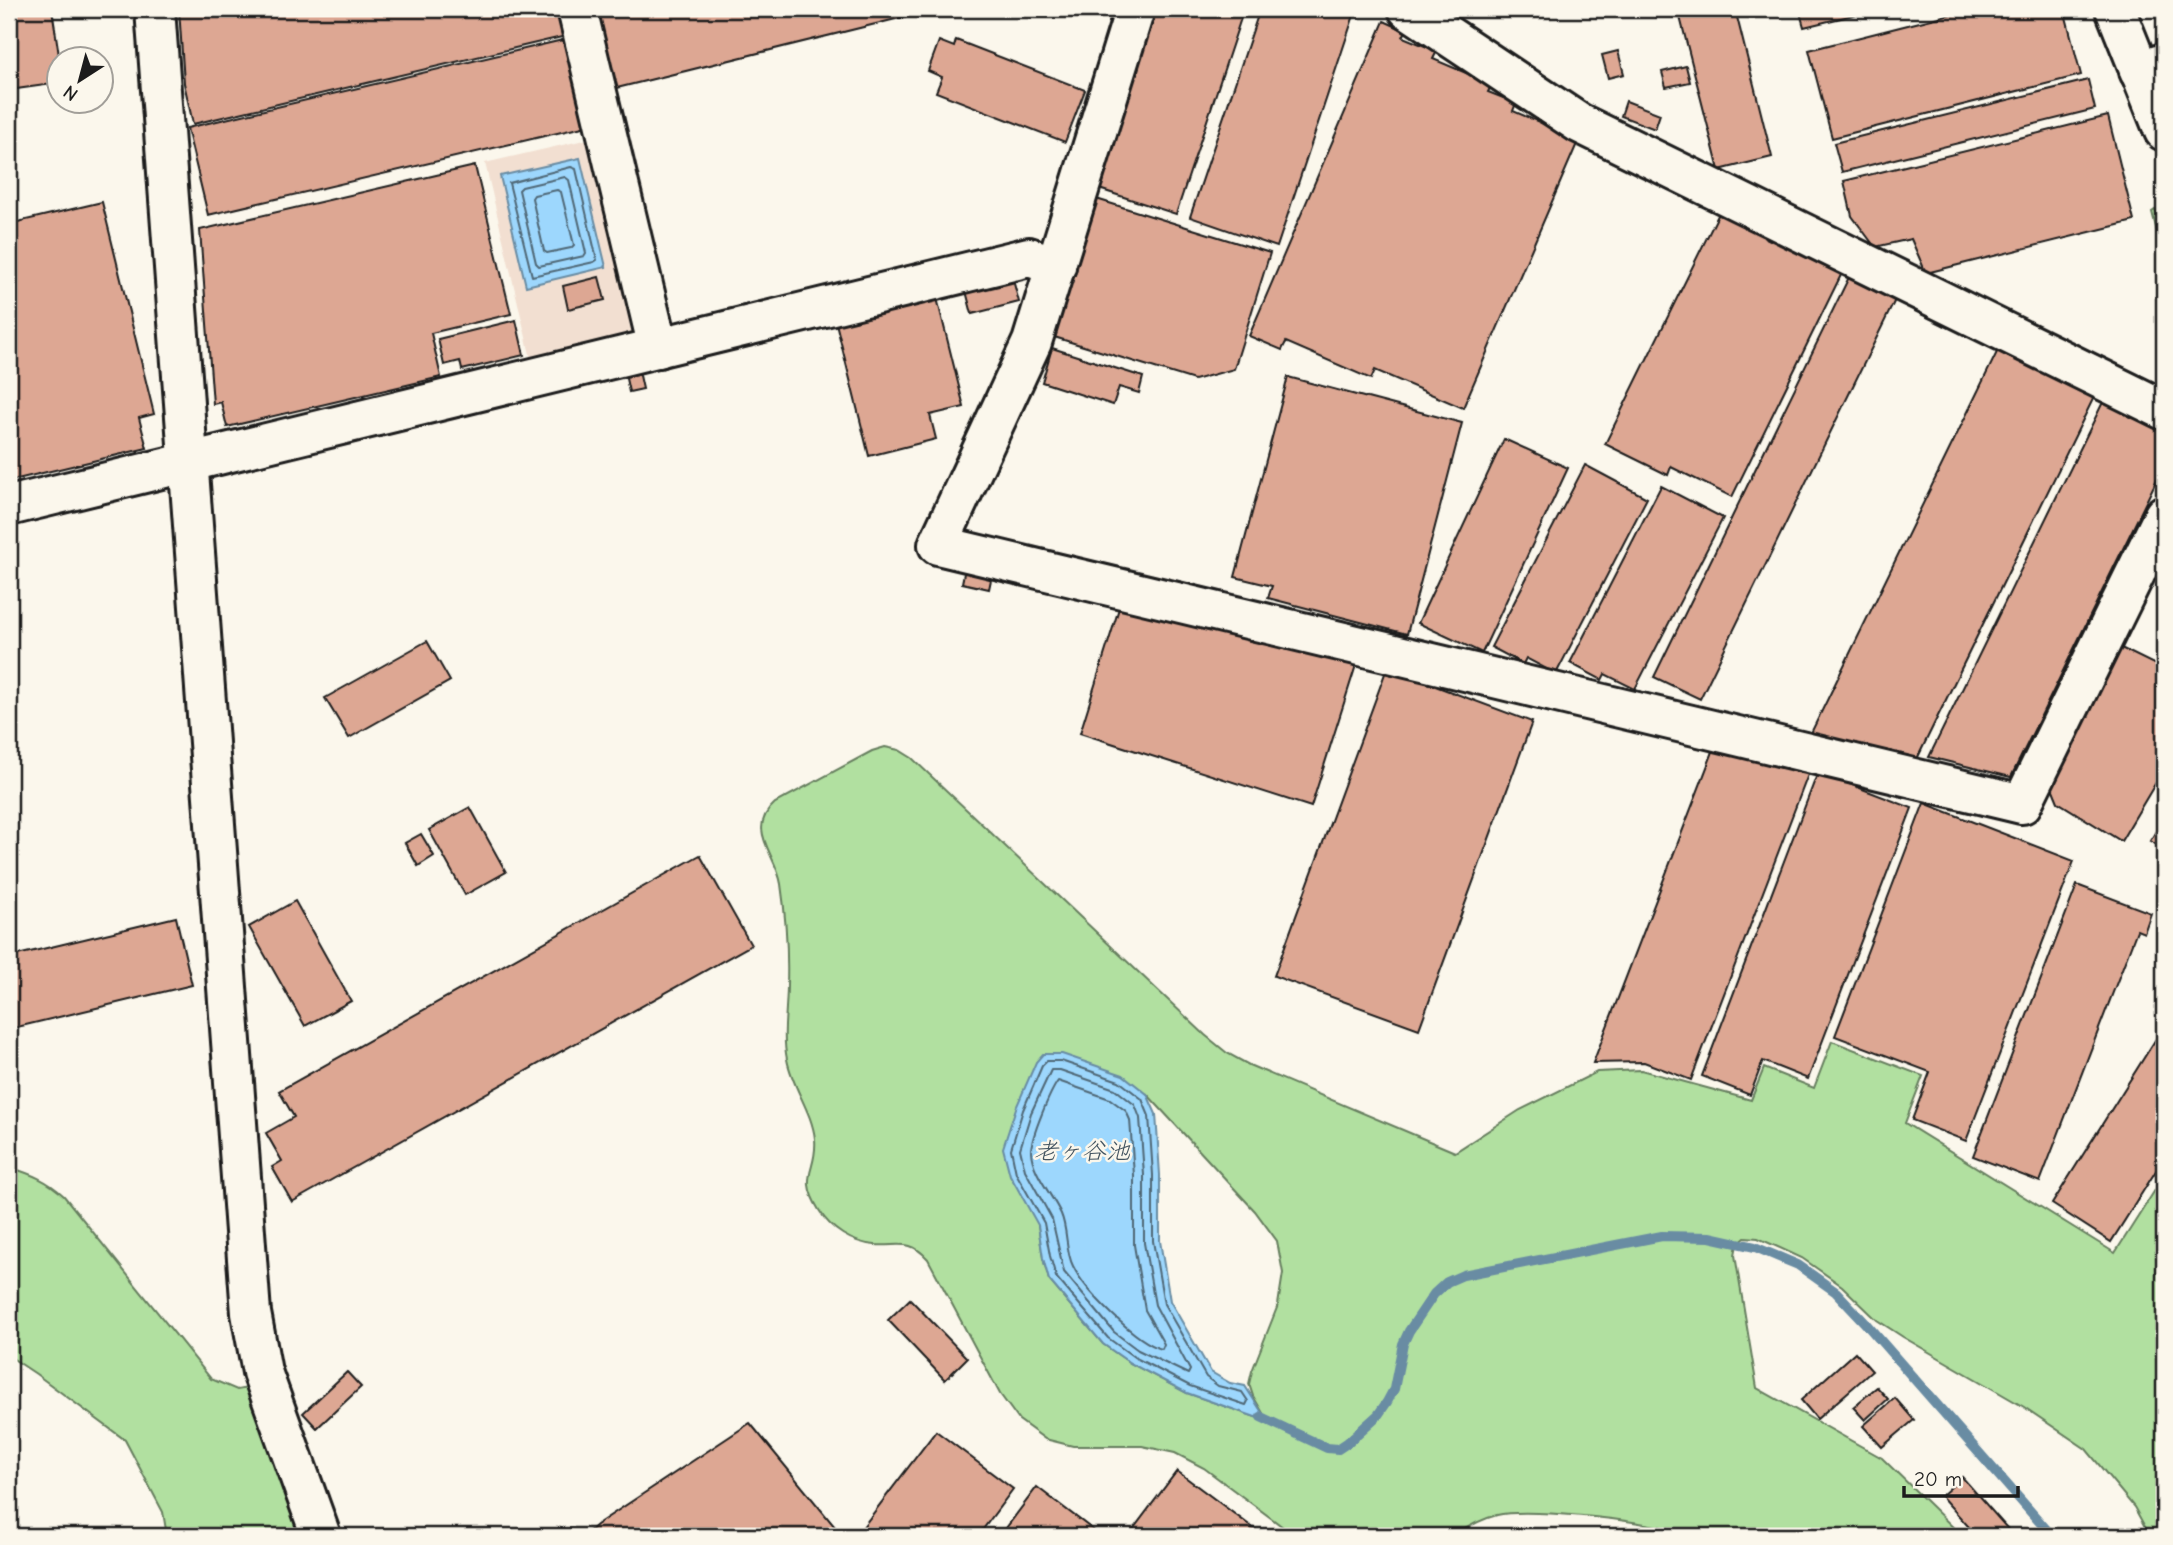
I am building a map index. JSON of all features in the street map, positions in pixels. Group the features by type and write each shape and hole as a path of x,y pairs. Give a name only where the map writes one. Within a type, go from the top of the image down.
{"street":[{"path":"155,9 251,1313 262,1372 321,1536"},
{"path":"577,9 658,348"},
{"path":"1135,9 1032,342 938,545 2022,804 2164,515"},
{"path":"1408,9 1579,122 2164,410"},
{"path":"2115,9 2151,67 2164,131"},
{"path":"9,506 1029,257 1056,266"}],"shaded area":[{"path":"593,138 638,325 627,340 532,363 485,163"}],"green space":[{"path":"2155,210 2164,226 2164,259 2152,212"},
{"path":"885,747 899,750 912,758 1227,1053 1249,1065 1455,1152 1520,1110 1597,1072 1641,1070 1751,1100 1764,1068 1814,1088 1832,1041 1923,1076 1905,1123 2115,1253 2164,1176 2164,1536 2150,1536 2134,1507 2086,1449 2024,1407 1877,1320 1842,1286 1802,1258 1758,1238 1745,1237 1737,1244 1735,1255 1757,1388 1882,1458 1962,1536 1694,1536 1627,1521 1566,1514 1514,1513 1486,1519 1454,1536 1295,1536 1204,1468 1175,1453 1142,1446 1073,1446 1045,1439 1019,1420 1000,1394 928,1259 909,1246 866,1244 843,1234 824,1217 810,1189 815,1139 787,1059 784,909 778,873 762,832 763,823 766,813 775,803 872,751","holes":["1147,1094 1255,1211 1277,1241 1283,1273 1278,1305 1249,1384 1263,1413 1261,1419 1187,1393 1130,1363 1103,1344 1049,1280 1038,1225"]},
{"path":"9,1167 38,1178 64,1196 211,1379 237,1390 253,1387 306,1536 167,1536 163,1512 125,1440 9,1356"}],"water":[{"path":"580,158 606,267 526,286 500,176"},
{"name":"老ヶ谷池","path":"1043,1054 1062,1054 1123,1075 1147,1094 1156,1114 1160,1241 1170,1301 1211,1372 1230,1383 1245,1386 1263,1414 1261,1419 1187,1393 1130,1363 1103,1344 1049,1280 1038,1225 1010,1175 1003,1148 1016,1108 1036,1062"}],"building":[{"path":"9,9 52,9 58,46 46,46 46,85 9,90"},
{"path":"179,9 560,9 566,36 193,124 184,83"},
{"path":"597,9 910,9 912,15 617,88"},
{"path":"1156,9 1244,9 1176,214 1096,188"},
{"path":"1260,9 1356,9 1277,247 1190,217"},
{"path":"1678,9 1735,9 1772,157 1719,170"},
{"path":"1799,9 1878,9 1804,27"},
{"path":"1971,9 2064,9 2081,75 1832,138 1809,50"},
{"path":"1384,21 1406,31 1403,37 1437,51 1433,59 1492,84 1488,92 1516,103 1513,111 1579,139 1463,408 1375,370 1371,379 1286,342 1282,350 1249,336"},
{"path":"567,39 587,126 208,215 187,128"},
{"path":"956,40 1085,90 1065,142 936,92 942,77 928,71 939,41 954,47"},
{"path":"1618,51 1624,74 1608,78 1602,55"},
{"path":"1686,66 1690,82 1666,87 1662,72"},
{"path":"2088,80 2095,109 1842,172 1834,143"},
{"path":"1626,101 1660,114 1655,129 1621,116"},
{"path":"2108,116 2134,221 1926,273 1911,239 1875,247 1852,216 1844,181"},
{"path":"475,166 511,314 431,333 441,377 227,427 221,402 213,404 200,230"},
{"path":"1093,198 1270,253 1234,369 1194,380 1051,336"},
{"path":"102,202 154,414 139,418 147,448 9,481 9,224"},
{"path":"1720,211 1843,271 1732,497 1671,467 1668,475 1605,444"},
{"path":"599,277 605,300 568,309 563,286"},
{"path":"1849,277 1895,300 1700,699 1654,677"},
{"path":"1013,280 1019,302 972,314 966,291"},
{"path":"937,298 964,407 930,415 936,439 869,456 836,323"},
{"path":"516,320 524,355 462,370 460,361 444,365 438,339"},
{"path":"1052,348 1143,377 1139,393 1119,387 1113,405 1042,382"},
{"path":"1999,348 2095,395 1917,759 1811,733"},
{"path":"639,371 643,389 629,392 625,374"},
{"path":"1288,377 1462,423 1407,634 1268,598 1272,586 1235,577"},
{"path":"2103,402 2164,432 2164,465 2011,777 1929,757"},
{"path":"1504,439 1568,468 1482,653 1418,623"},
{"path":"1585,465 1647,498 1556,674 1526,658 1523,664 1491,647"},
{"path":"1661,486 1723,518 1635,689 1605,674 1602,680 1570,663"},
{"path":"965,568 992,575 989,589 962,583"},
{"path":"1120,605 1357,662 1311,807 1080,733"},
{"path":"427,641 450,681 349,738 325,698"},
{"path":"2119,647 2164,669 2164,769 2121,841 2058,802 2051,785"},
{"path":"1387,668 1532,722 1419,1029 1274,976"},
{"path":"1714,749 1809,772 1691,1080 1644,1062 1593,1063"},
{"path":"1818,772 1912,808 1808,1079 1763,1061 1750,1095 1702,1076"},
{"path":"1924,803 2074,861 1966,1141 1912,1120 1930,1072 1835,1036"},
{"path":"470,807 506,872 465,895 429,830"},
{"path":"2164,818 2164,849 2150,841"},
{"path":"421,834 434,856 418,866 405,843"},
{"path":"700,855 751,945 292,1202 272,1167 282,1161 266,1133 294,1117 279,1091"},
{"path":"2077,885 2151,913 2144,933 2137,930 2040,1182 1973,1156"},
{"path":"295,901 351,1001 305,1026 249,927"},
{"path":"176,917 192,985 9,1029 9,957"},
{"path":"2164,1026 2164,1158 2111,1242 2052,1204"},
{"path":"910,1299 967,1358 945,1380 888,1320"},
{"path":"1855,1352 1872,1371 1817,1419 1801,1400"},
{"path":"347,1372 361,1387 317,1428 303,1413"},
{"path":"1877,1387 1888,1399 1865,1420 1853,1407"},
{"path":"1895,1398 1914,1420 1882,1447 1863,1426"},
{"path":"750,1423 840,1533 838,1536 584,1536 596,1525"},
{"path":"936,1431 1013,1489 978,1536 856,1536"},
{"path":"1177,1471 1264,1536 1128,1536"},
{"path":"1962,1477 2014,1536 1977,1536 1941,1496"},
{"path":"1037,1487 1101,1536 1000,1536"}],"waterway":[{"path":"1261,1417 1327,1448 1338,1449 1378,1415 1387,1402 1394,1389 1403,1344 1409,1331 1434,1294 1447,1282 1463,1275 1662,1236 1710,1237 1755,1247 1798,1265 1836,1292 2052,1536"}]}
